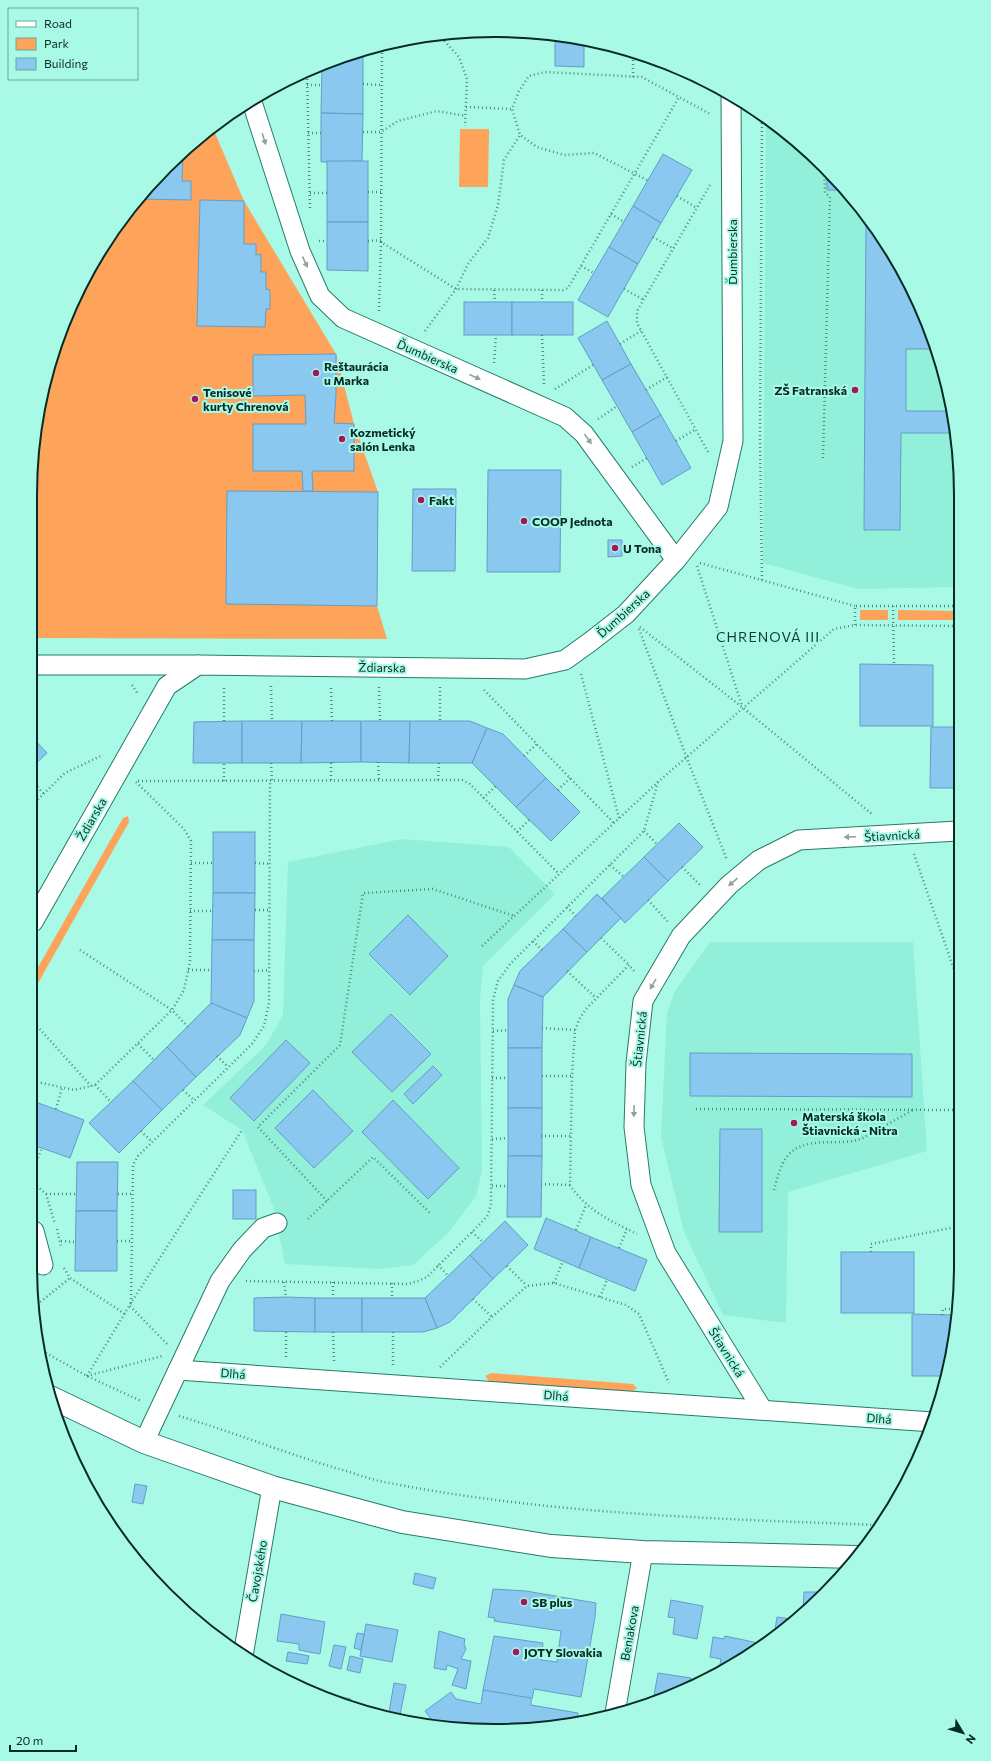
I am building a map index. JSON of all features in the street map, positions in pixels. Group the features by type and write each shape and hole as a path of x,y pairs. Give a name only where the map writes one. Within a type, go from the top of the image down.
{"street":[{"name":"Ďumbierska","path":"572,664 590,642 626,614 676,560 718,507 733,441 732,102"},
{"name":"Ďumbierska","path":"253,106 300,251 320,296 343,318 565,417 584,434 676,560"},
{"name":"Ždiarska","path":"37,665 198,665 525,669 572,664"},
{"name":"Ždiarska","path":"37,915 167,686 198,665"},
{"name":"Štiavnická","path":"762,1409 666,1253 641,1185 634,1127 636,1063 643,1001 681,936 729,885 759,860 799,840 954,831"},
{"path":"144,1442 180,1359 220,1281 242,1250 264,1228 276,1223"},
{"path":"37,1242 43,1265"},
{"name":"Dlhá","path":"180,1359 762,1409 927,1422"},
{"path":"58,1401 144,1442 272,1487 402,1522 551,1546 643,1552 849,1557"},
{"name":"Čavojského","path":"244,1649 272,1487"},
{"name":"Beniakova","path":"616,1707 643,1552"}],"path":[{"path":"444,40 458,57 467,79 465,126"},
{"path":"379,315 382,52"},
{"path":"633,58 633,77"},
{"path":"648,180 594,153 564,155 537,147 520,135 512,109 519,91 529,76 545,72 642,77 712,115"},
{"path":"307,78 310,218"},
{"path":"363,84 382,85"},
{"path":"307,85 321,85"},
{"path":"368,241 381,241 456,289 564,290 568,288 582,266 679,97"},
{"path":"466,107 512,109"},
{"path":"363,132 381,132 398,121 437,111 466,116"},
{"path":"762,123 760,438 762,580"},
{"path":"308,133 321,133"},
{"path":"423,333 456,289 468,264 488,238 498,205 504,160 520,135"},
{"path":"823,458 830,197 825,193 824,176"},
{"path":"709,453 637,323 638,311 711,184"},
{"path":"368,192 381,192"},
{"path":"310,194 327,193"},
{"path":"677,196 697,208"},
{"path":"612,214 624,222"},
{"path":"653,238 674,249"},
{"path":"582,266 594,273"},
{"path":"624,289 644,300"},
{"path":"494,290 495,302"},
{"path":"542,290 542,302"},
{"path":"620,344 641,331"},
{"path":"494,366 496,335"},
{"path":"542,335 544,388"},
{"path":"551,392 593,365"},
{"path":"646,390 667,377"},
{"path":"595,421 617,406"},
{"path":"676,441 696,429"},
{"path":"629,468 647,458"},
{"path":"742,707 696,562 855,606 954,606"},
{"path":"855,606 855,625"},
{"path":"893,606 894,665"},
{"path":"482,946 686,756 834,629 855,625 954,626"},
{"path":"638,626 742,707 877,819 869,819"},
{"path":"633,630 638,626"},
{"path":"638,626 686,756 728,863"},
{"path":"572,664 619,818"},
{"path":"224,682 224,721"},
{"path":"271,682 272,721"},
{"path":"331,682 332,721"},
{"path":"127,683 132,685 138,694 138,701"},
{"path":"379,683 380,721"},
{"path":"440,683 440,721"},
{"path":"37,687 41,684"},
{"path":"483,689 614,823"},
{"path":"524,756 537,744"},
{"path":"37,800 65,773 108,753"},
{"path":"180,1359 130,1304 133,1165 138,1156 252,1044 264,1026 269,1003 272,762"},
{"path":"331,762 331,780"},
{"path":"378,762 379,780"},
{"path":"438,780 439,762"},
{"path":"224,763 224,781"},
{"path":"135,781 136,775"},
{"path":"558,790 570,778"},
{"path":"135,781 462,780 470,784 559,874"},
{"path":"37,1082 74,1090 95,1085 172,1010 184,990 190,962 191,841 184,829 135,781"},
{"path":"220,1281 408,1284 427,1276 488,1215 491,1204 492,1186 493,1000 498,981 510,964 644,831 658,782"},
{"path":"37,786 44,794"},
{"path":"483,798 496,786"},
{"path":"517,832 529,820"},
{"path":"644,831 657,844"},
{"path":"907,834 954,970"},
{"path":"191,863 213,863"},
{"path":"255,863 270,864"},
{"path":"610,865 624,877"},
{"path":"682,867 701,887 707,882"},
{"path":"327,1201 258,1127 340,1045 363,893 433,889 514,916"},
{"path":"648,900 668,922"},
{"path":"567,907 576,916"},
{"path":"254,910 270,910"},
{"path":"190,911 213,911"},
{"path":"664,928 673,917"},
{"path":"601,938 634,971"},
{"path":"533,941 542,950"},
{"path":"80,950 172,1010 188,1027"},
{"path":"628,965 596,998 580,1018 575,1030 572,1076 570,1185 576,1195 602,1217 638,1234 636,1227"},
{"path":"632,977 634,971 639,965"},
{"path":"188,970 212,970"},
{"path":"254,971 269,970"},
{"path":"568,971 596,998"},
{"path":"37,1026 91,1086"},
{"path":"542,1028 575,1030"},
{"path":"493,1031 508,1030"},
{"path":"138,1044 154,1060"},
{"path":"218,1056 228,1067"},
{"path":"542,1076 572,1076"},
{"path":"492,1078 508,1078"},
{"path":"95,1085 111,1102"},
{"path":"56,1109 62,1088"},
{"path":"183,1090 194,1100"},
{"path":"696,1108 954,1110"},
{"path":"774,1190 785,1159 795,1147 810,1143 853,1142 913,1109"},
{"path":"87,1376 130,1304 242,1130"},
{"path":"141,1131 152,1142"},
{"path":"541,1136 571,1136"},
{"path":"492,1139 508,1138"},
{"path":"37,1161 42,1148"},
{"path":"308,1219 373,1157 430,1213"},
{"path":"541,1184 570,1185"},
{"path":"37,1186 46,1194 62,1248"},
{"path":"492,1186 508,1186"},
{"path":"46,1194 76,1194"},
{"path":"118,1194 132,1194"},
{"path":"576,1230 586,1204"},
{"path":"871,1252 871,1244 954,1227"},
{"path":"619,1248 627,1229"},
{"path":"472,1232 483,1242"},
{"path":"61,1241 75,1242"},
{"path":"117,1241 132,1241"},
{"path":"554,1283 563,1261"},
{"path":"63,1263 64,1270 70,1278 125,1314"},
{"path":"438,1265 448,1276"},
{"path":"507,1266 527,1286"},
{"path":"39,1303 70,1278"},
{"path":"600,1297 607,1280"},
{"path":"284,1282 286,1298"},
{"path":"333,1282 333,1298"},
{"path":"392,1283 392,1298"},
{"path":"439,1369 492,1317 527,1286 554,1283 626,1305 640,1314 671,1389"},
{"path":"473,1299 492,1317"},
{"path":"942,1315 942,1309 952,1309"},
{"path":"286,1331 286,1363"},
{"path":"334,1332 334,1366"},
{"path":"393,1332 393,1371"},
{"path":"46,1353 87,1376 159,1409 222,1428 311,1461 382,1482 564,1509 655,1516 874,1525"},
{"path":"87,1376 180,1359"}],"shaded area":[{"name":"ZŠ Fatranská","path":"766,125 820,171 859,216 893,266 919,320 930,348 938,377 950,436 954,496 954,587 858,589 763,563"},
{"path":"402,839 509,847 555,894 483,966 480,1000 482,1171 476,1196 450,1231 413,1265 381,1269 285,1264 273,1206 242,1130 203,1105 266,1045 283,1015 288,862"},
{"name":"Materská škola Štiavnická - Nitra","path":"710,942 913,942 927,1151 788,1192 786,1323 723,1315 684,1232 661,1137 667,1013 675,991"}],"green space":[{"path":"460,129 489,129 488,187 459,187"},
{"name":"Tenisové kurty Chrenová","path":"215,133 244,201 336,354 354,424 378,492 377,606 387,639 37,638 38,466 46,406 61,348 84,293 98,266 114,241 132,216 171,171"},
{"path":"860,610 888,610 888,620 860,620"},
{"path":"898,610 954,611 954,620 898,620"},
{"path":"128,816 129,822 37,985 37,969 123,818"},
{"path":"491,1373 633,1384 637,1388 632,1392 489,1381 485,1376"}],"building":[{"path":"555,41 584,46 584,67 555,66"},
{"path":"363,57 363,114 321,113 322,71"},
{"path":"321,113 363,114 362,161 321,162"},
{"path":"663,154 692,170 661,223 633,206"},
{"path":"183,160 182,181 191,181 191,200 146,199"},
{"path":"327,161 368,161 368,222 327,222"},
{"path":"827,179 837,190 827,190"},
{"path":"200,200 244,201 244,244 256,244 256,255 261,254 261,272 266,272 266,289 270,290 270,309 266,309 265,327 197,326"},
{"path":"633,206 661,223 638,264 609,247"},
{"path":"327,222 368,222 368,271 327,270"},
{"path":"866,226 893,266 907,293 930,349 906,349 906,411 946,411 950,433 901,433 900,530 864,530"},
{"path":"609,247 638,264 608,317 578,300"},
{"path":"464,302 512,302 512,335 464,335"},
{"path":"512,302 573,302 573,335 512,335"},
{"path":"607,321 631,364 602,380 578,338"},
{"path":"336,354 334,423 354,424 354,471 312,471 313,491 303,491 302,471 253,471 253,424 306,424 305,395 253,396 253,355"},
{"path":"631,364 661,415 632,432 602,380"},
{"path":"661,415 691,468 662,485 632,432"},
{"name":"COOP Jednota","path":"488,470 561,470 560,572 487,572"},
{"path":"413,489 456,489 455,571 412,571"},
{"path":"227,491 378,492 377,606 226,604"},
{"name":"U Tona","path":"608,540 622,540 622,556 608,557"},
{"path":"860,664 933,665 933,726 860,726"},
{"path":"242,721 242,763 193,763 194,722"},
{"path":"242,721 302,721 301,763 242,763"},
{"path":"302,721 361,721 361,762 301,763"},
{"path":"361,721 410,721 409,763 361,762"},
{"path":"410,721 470,721 487,728 472,763 409,763"},
{"path":"931,727 954,727 954,788 930,788"},
{"path":"487,728 503,734 546,778 516,807 472,763"},
{"path":"37,742 47,753 37,762"},
{"path":"546,778 580,812 551,841 516,807"},
{"path":"679,823 703,847 668,881 644,857"},
{"path":"213,832 255,832 255,893 213,893"},
{"path":"644,857 668,881 625,923 602,898"},
{"path":"213,893 255,893 254,940 212,940"},
{"path":"597,894 621,918 587,952 563,929"},
{"path":"408,915 448,956 410,995 369,954"},
{"path":"563,929 587,952 543,997 514,985 520,971"},
{"path":"212,940 254,940 254,1001 247,1018 211,1003"},
{"path":"514,985 543,997 542,1048 508,1048 508,999"},
{"path":"211,1003 247,1018 240,1035 196,1077 167,1047"},
{"path":"391,1014 431,1054 392,1092 352,1052"},
{"path":"286,1040 310,1063 254,1121 230,1098"},
{"path":"167,1047 196,1077 162,1110 133,1081"},
{"path":"508,1048 542,1048 542,1108 508,1108"},
{"path":"690,1053 912,1054 912,1097 690,1096"},
{"path":"433,1066 442,1075 413,1104 404,1094"},
{"path":"133,1081 162,1110 119,1153 89,1123"},
{"path":"313,1090 353,1131 314,1168 275,1128"},
{"path":"393,1100 459,1168 428,1199 362,1132"},
{"path":"37,1102 84,1120 70,1158 37,1146"},
{"path":"508,1108 542,1108 542,1156 508,1156"},
{"path":"720,1129 762,1129 762,1232 719,1232"},
{"path":"508,1156 542,1156 541,1217 507,1217"},
{"path":"77,1162 118,1162 117,1211 76,1211"},
{"path":"233,1190 256,1190 256,1219 233,1219"},
{"path":"76,1211 117,1211 117,1271 75,1271"},
{"path":"546,1218 591,1237 579,1268 534,1249"},
{"path":"505,1221 528,1245 493,1279 470,1255"},
{"path":"591,1237 647,1260 635,1291 579,1268"},
{"path":"841,1252 914,1252 914,1313 841,1313"},
{"path":"470,1255 493,1279 450,1322 437,1328 425,1298"},
{"path":"254,1298 315,1298 315,1332 254,1331"},
{"path":"315,1298 362,1298 362,1332 315,1332"},
{"path":"362,1298 425,1298 437,1328 423,1332 362,1332"},
{"path":"912,1314 951,1315 945,1355 940,1376 912,1376"},
{"path":"135,1484 147,1486 143,1504 132,1502"},
{"path":"415,1573 436,1578 433,1589 413,1584"},
{"name":"JOTY Slovakia","path":"493,1589 526,1591 596,1603 595,1617 581,1697 534,1689 532,1699 483,1690 494,1636 543,1643 541,1660 557,1662 561,1631 494,1621 495,1618 488,1617"},
{"path":"804,1592 818,1592 803,1605"},
{"path":"671,1600 703,1606 697,1639 673,1634 675,1618 668,1617"},
{"path":"281,1614 325,1622 320,1654 299,1650 299,1644 277,1641"},
{"path":"777,1617 788,1619 775,1629"},
{"path":"366,1624 398,1630 392,1662 360,1656"},
{"path":"439,1631 465,1639 464,1644 466,1649 461,1659 471,1661 466,1689 452,1685 458,1669 447,1665 446,1670 434,1668"},
{"path":"357,1633 364,1634 361,1650 354,1648"},
{"path":"725,1636 756,1643 720,1666 721,1659 710,1657 713,1637 724,1639"},
{"path":"334,1645 346,1647 341,1669 329,1666"},
{"path":"288,1652 309,1656 307,1664 286,1661"},
{"path":"350,1656 363,1659 360,1673 347,1670"},
{"path":"658,1673 691,1678 691,1680 654,1696"},
{"path":"394,1683 406,1685 400,1714 389,1711"},
{"path":"483,1690 531,1698 531,1705 578,1713 578,1716 525,1723 466,1723 431,1719 425,1711 451,1692 456,1699 481,1704"},
{"path":"338,1696 351,1699 350,1701"}],"place":[{"name":"Reštaurácia u Marka","path":"316,373"},
{"name":"ZŠ Fatranská","path":"855,390"},
{"name":"Tenisové kurty Chrenová","path":"195,399"},
{"name":"Kozmetický salón Lenka","path":"342,439"},
{"name":"Fakt","path":"421,500"},
{"name":"COOP Jednota","path":"524,521"},
{"name":"U Tona","path":"615,548"},
{"name":"Materská škola Štiavnická - Nitra","path":"794,1123"},
{"name":"SB plus","path":"524,1602"},
{"name":"JOTY Slovakia","path":"516,1652"}],"district":[{"name":"CHRENOVÁ III","path":"768,636"}]}
